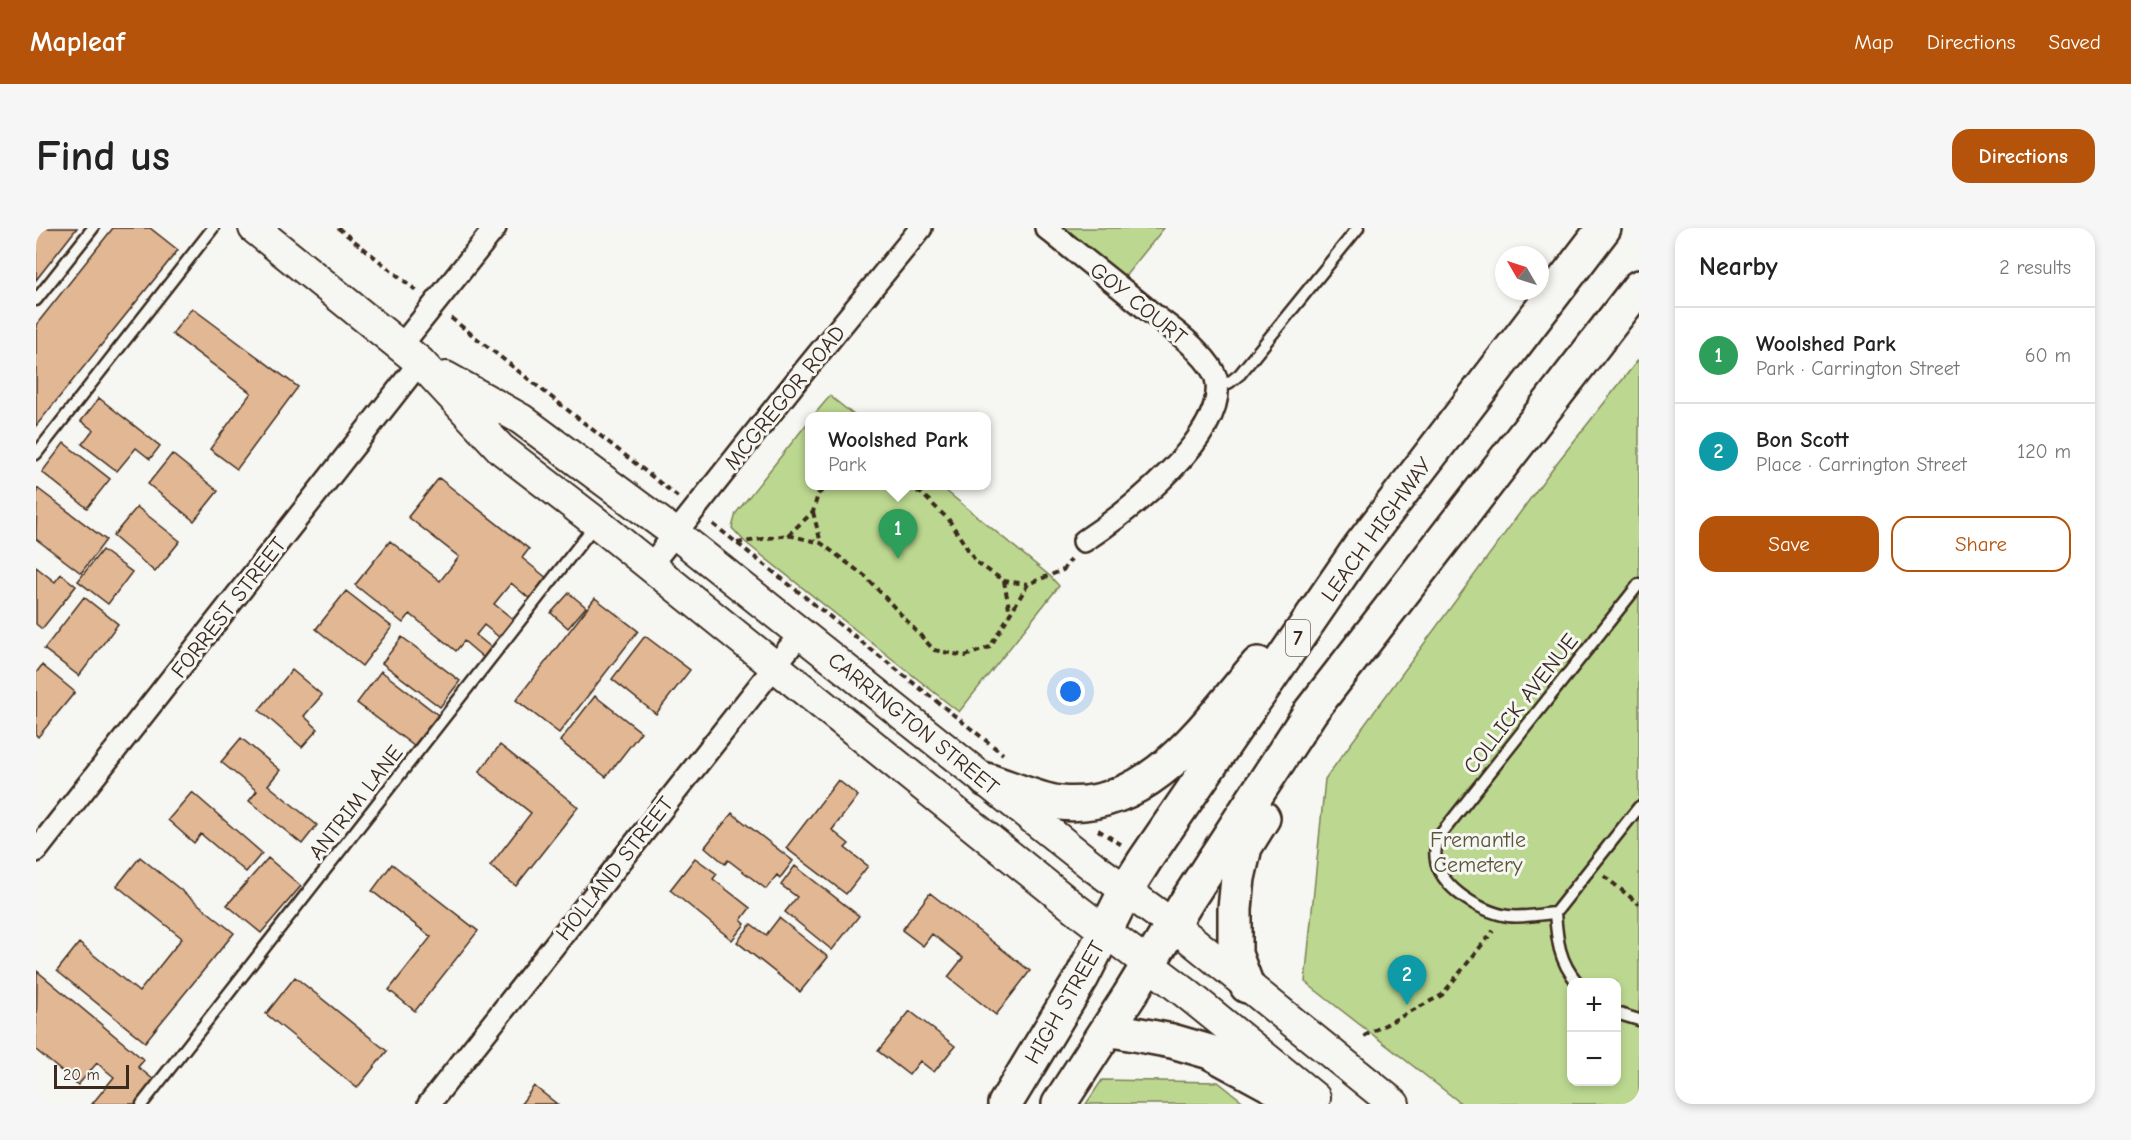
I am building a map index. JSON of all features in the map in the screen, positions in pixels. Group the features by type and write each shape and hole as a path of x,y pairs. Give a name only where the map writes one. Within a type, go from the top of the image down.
{"highway":[{"name":"LEACH HIGHWAY","path":"1105,932 1126,890 1152,850 1359,548 1604,228"},
{"name":"7","path":"1059,1104 1311,711 1639,287"},
{"path":"986,780 1058,803 1086,804 1125,794 1156,775 1189,744 1359,548"},
{"path":"1247,987 1235,954 1238,878 1245,847 1317,729 1370,632"},
{"name":"HIGH STREET","path":"1005,1104 1082,977 1105,932"},
{"path":"1108,1029 1172,1041 1210,1052 1306,1104"}],"main road":[{"name":"CARRINGTON STREET","path":"254,228 410,354 501,449 1105,932 1186,993 1322,1104"},
{"name":"CARRINGTON STREET","path":"410,354 521,419 676,534 1095,868 1173,925 1394,1104"}],"street":[{"name":"FORREST STREET","path":"36,852 410,354 495,228"},
{"name":"MCGREGOR ROAD","path":"649,567 921,228"},
{"name":"GOY COURT","path":"1046,228 1196,350 1215,377 1216,388"},
{"path":"1084,541 1119,518 1196,441 1206,428 1212,413 1216,388"},
{"name":"HOLLAND STREET","path":"429,1104 801,633"}],"lane":[{"path":"36,300 93,228"},
{"path":"36,454 213,228"},
{"path":"1216,388 1230,382 1240,374 1358,228"},
{"name":"ANTRIM LANE","path":"142,1104 597,524"},
{"name":"COLLICK AVENUE","path":"1504,916 1472,904 1453,889 1441,874 1435,848 1441,834 1639,584"},
{"path":"1573,978 1557,946 1555,913 1639,807"},
{"path":"1504,916 1555,913"},
{"path":"1621,1014 1639,1020"}],"path":[{"path":"821,543 813,512 818,494 823,490"},
{"path":"915,490 949,520 976,562 1004,581 1028,584 1063,570 1084,541"},
{"path":"788,535 813,512"},
{"path":"737,543 788,535 821,543 866,577 934,650 965,656 990,647 1028,584"},
{"path":"1004,581 1010,613"},
{"path":"1592,867 1639,904"},
{"path":"1365,1036 1442,995 1504,916"}],"green space":[{"path":"1061,228 1164,228 1123,279"},
{"name":"Fremantle Cemetery","path":"1639,359 1639,1104 1462,1104 1305,982 1325,779 1552,469"},
{"path":"830,396 850,412 816,412"},
{"path":"805,426 805,490 945,490 1050,576 1059,586 959,712 745,542 732,528 736,513"},
{"path":"1102,1080 1218,1082 1246,1104 1086,1104"}],"building":[{"path":"36,228 77,228 36,280"},
{"path":"113,228 150,228 178,250 36,426 36,325"},
{"path":"192,308 298,387 237,469 210,449 251,393 172,334"},
{"path":"99,398 160,446 150,459 136,448 117,471 82,444 93,430 81,421"},
{"path":"64,443 110,479 87,508 42,472"},
{"path":"172,454 218,491 194,521 148,484"},
{"path":"439,478 529,549 522,558 548,579 531,600 511,583 494,604 513,619 499,637 484,625 476,635 492,648 484,658 464,641 456,651 410,614 403,623 355,585 390,541 440,581 459,557 408,517"},
{"path":"37,488 106,540 81,573 36,539"},
{"path":"137,507 180,541 155,572 113,536"},
{"path":"102,550 132,572 108,604 78,581"},
{"path":"36,567 55,582 61,574 76,586 42,629 36,624"},
{"path":"346,591 392,627 362,666 316,629"},
{"path":"569,593 586,607 568,628 551,613"},
{"path":"84,597 118,624 79,676 44,649"},
{"path":"595,598 638,631 559,733 516,700"},
{"path":"645,636 690,670 656,714 612,679"},
{"path":"402,637 460,681 440,707 382,663"},
{"path":"42,665 75,692 38,737 36,735 36,673"},
{"path":"292,670 322,695 304,716 318,729 302,747 259,710"},
{"path":"381,671 438,715 414,746 357,703"},
{"path":"595,696 641,732 606,777 560,741"},
{"path":"241,738 280,770 268,785 317,825 302,844 249,801 257,791 221,762"},
{"path":"500,745 578,807 516,886 490,866 531,813 479,772"},
{"path":"838,780 858,796 832,830 849,844 845,848 868,866 846,894 786,848"},
{"path":"192,792 262,853 246,872 201,834 194,843 168,820"},
{"path":"732,813 793,861 780,878 777,875 766,889 728,860 725,864 705,847"},
{"path":"140,857 234,933 145,1042 57,971 79,943 139,992 182,938 117,886"},
{"path":"268,858 301,886 261,933 227,905"},
{"path":"695,858 717,874 713,879 750,908 741,920 745,924 732,940 670,890"},
{"path":"392,864 478,931 415,1011 389,990 431,937 372,891"},
{"path":"795,866 859,916 832,950 785,912 797,897 781,885"},
{"path":"930,893 1030,971 996,1015 948,977 963,958 932,934 923,946 902,930"},
{"path":"779,918 828,957 800,992 737,942 751,924 766,935"},
{"path":"37,971 144,1060 138,1067 154,1080 135,1104 92,1104 114,1077 97,1063 78,1085 36,1050"},
{"path":"295,977 387,1051 357,1088 266,1014"},
{"path":"910,1011 955,1046 934,1072 920,1061 909,1075 878,1051"},
{"path":"534,1086 557,1104 521,1104"}],"place":[{"name":"Woolshed Park","path":"898,559"},
{"name":"Bon Scott","path":"1407,1005"}]}
